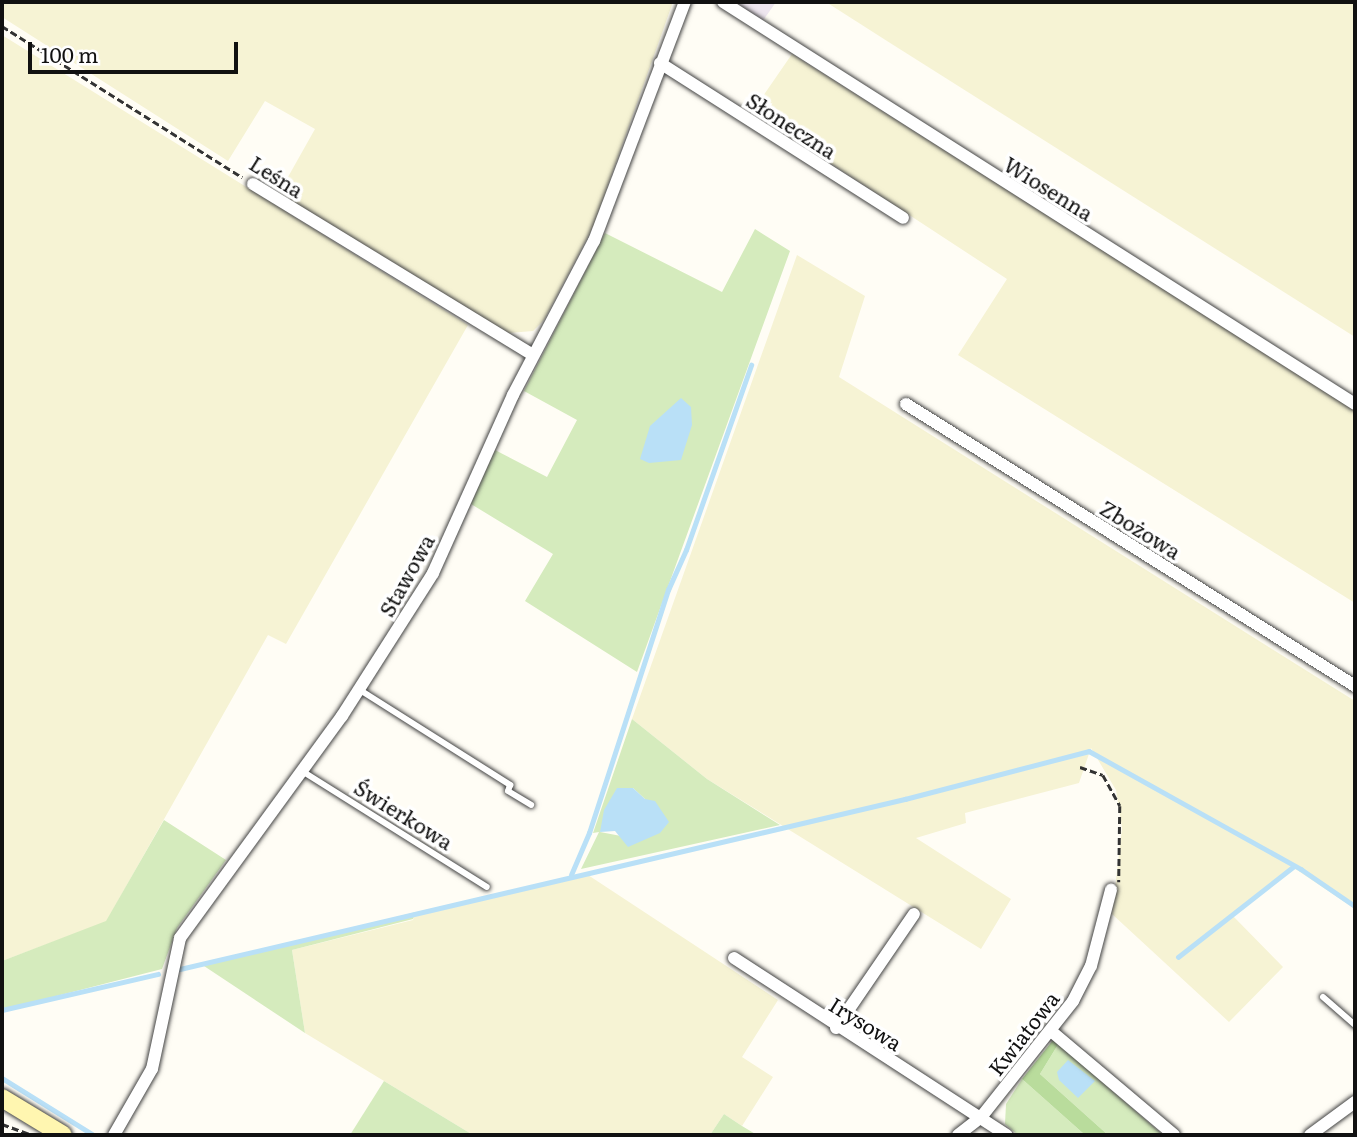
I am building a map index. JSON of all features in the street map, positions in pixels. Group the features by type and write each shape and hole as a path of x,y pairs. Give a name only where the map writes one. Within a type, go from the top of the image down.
{"main road":[{"path":"2,1098 63,1135"}],"street":[{"name":"Stawowa","path":"114,1135 152,1069 180,938 360,690 433,573 534,355 594,241 685,2"},
{"name":"Wiosenna","path":"723,2 1355,404"},
{"name":"Słoneczna","path":"660,63 903,218"},
{"name":"Leśna","path":"253,184 534,355"},
{"name":"Zbożowa","path":"906,404 1355,685"},
{"name":"Kwiatowa","path":"958,1135 982,1116 1051,1031 1091,965 1111,890"},
{"path":"836,1028 914,914"},
{"name":"Irysowa","path":"734,958 836,1028 982,1116"},
{"path":"1051,1031 1174,1135"},
{"path":"1310,1135 1355,1102"},
{"path":"982,1116 1007,1135"}],"lane":[{"path":"360,690 510,785 508,791 531,804"},
{"name":"Świerkowa","path":"302,771 487,887"},
{"path":"1323,997 1355,1025"}],"path":[{"name":"Leśna","path":"2,26 253,184"},
{"path":"1080,767 1103,775 1120,806 1121,880 1111,890"},
{"path":"2,1124 33,1135"}],"shaded area":[{"path":"2,2 673,2 593,227 544,320 533,331 509,333 473,316 279,193 315,129 265,101 228,161 2,17"},
{"path":"730,2 776,2 762,22"},
{"path":"826,2 1355,2 1355,337 887,41"},
{"path":"2,35 468,325 286,644 268,635 106,922 2,961"},
{"path":"792,54 1355,410 1355,603 958,355 1007,279 752,112"},
{"path":"797,255 865,296 839,377 1355,701 1355,909 1294,868 1232,915 1283,967 1229,1022 1112,914 1122,828 1116,790 1091,748 1079,783 965,813 966,823 916,838 1011,899 981,949 707,779 632,719"},
{"path":"588,875 778,1000 742,1057 773,1077 742,1126 724,1114 710,1135 473,1135 305,1033 292,950 413,920 416,912"}],"green space":[{"path":"755,229 790,251 637,672 525,601 553,554 471,504 495,450 547,477 577,420 524,391 605,233 722,292"},
{"path":"632,719 707,779 780,825 581,869 599,832 593,833","holes":["633,788 645,799 621,836 600,832"]},
{"path":"164,820 226,860 177,928 162,969 2,1010 2,961 106,921"},
{"path":"416,912 413,919 292,950 305,1033 204,966"},
{"path":"1053,1040 1059,1043 1040,1074 1108,1135 1085,1135 1022,1079"},
{"path":"1059,1043 1163,1135 1108,1135 1040,1074"},
{"path":"1022,1079 1085,1135 1018,1135 1005,1124 1006,1104"},
{"path":"384,1081 473,1135 350,1135"},
{"path":"724,1114 742,1126 757,1135 710,1135"}],"water":[{"path":"681,398 691,407 692,425 681,460 649,463 640,459 650,426"},
{"path":"617,788 633,788 645,799 655,801 669,822 660,833 628,847 615,831 600,832 604,810"},
{"path":"1068,1060 1095,1081 1078,1098 1059,1080 1057,1072"}],"waterway":[{"path":"571,875 589,833 668,590 686,550 751,365"},
{"path":"180,969 905,799 1089,751 1301,869 1355,906"},
{"path":"1178,957 1294,866"},
{"path":"2,1010 158,974"},
{"path":"2,1078 92,1134"}]}
